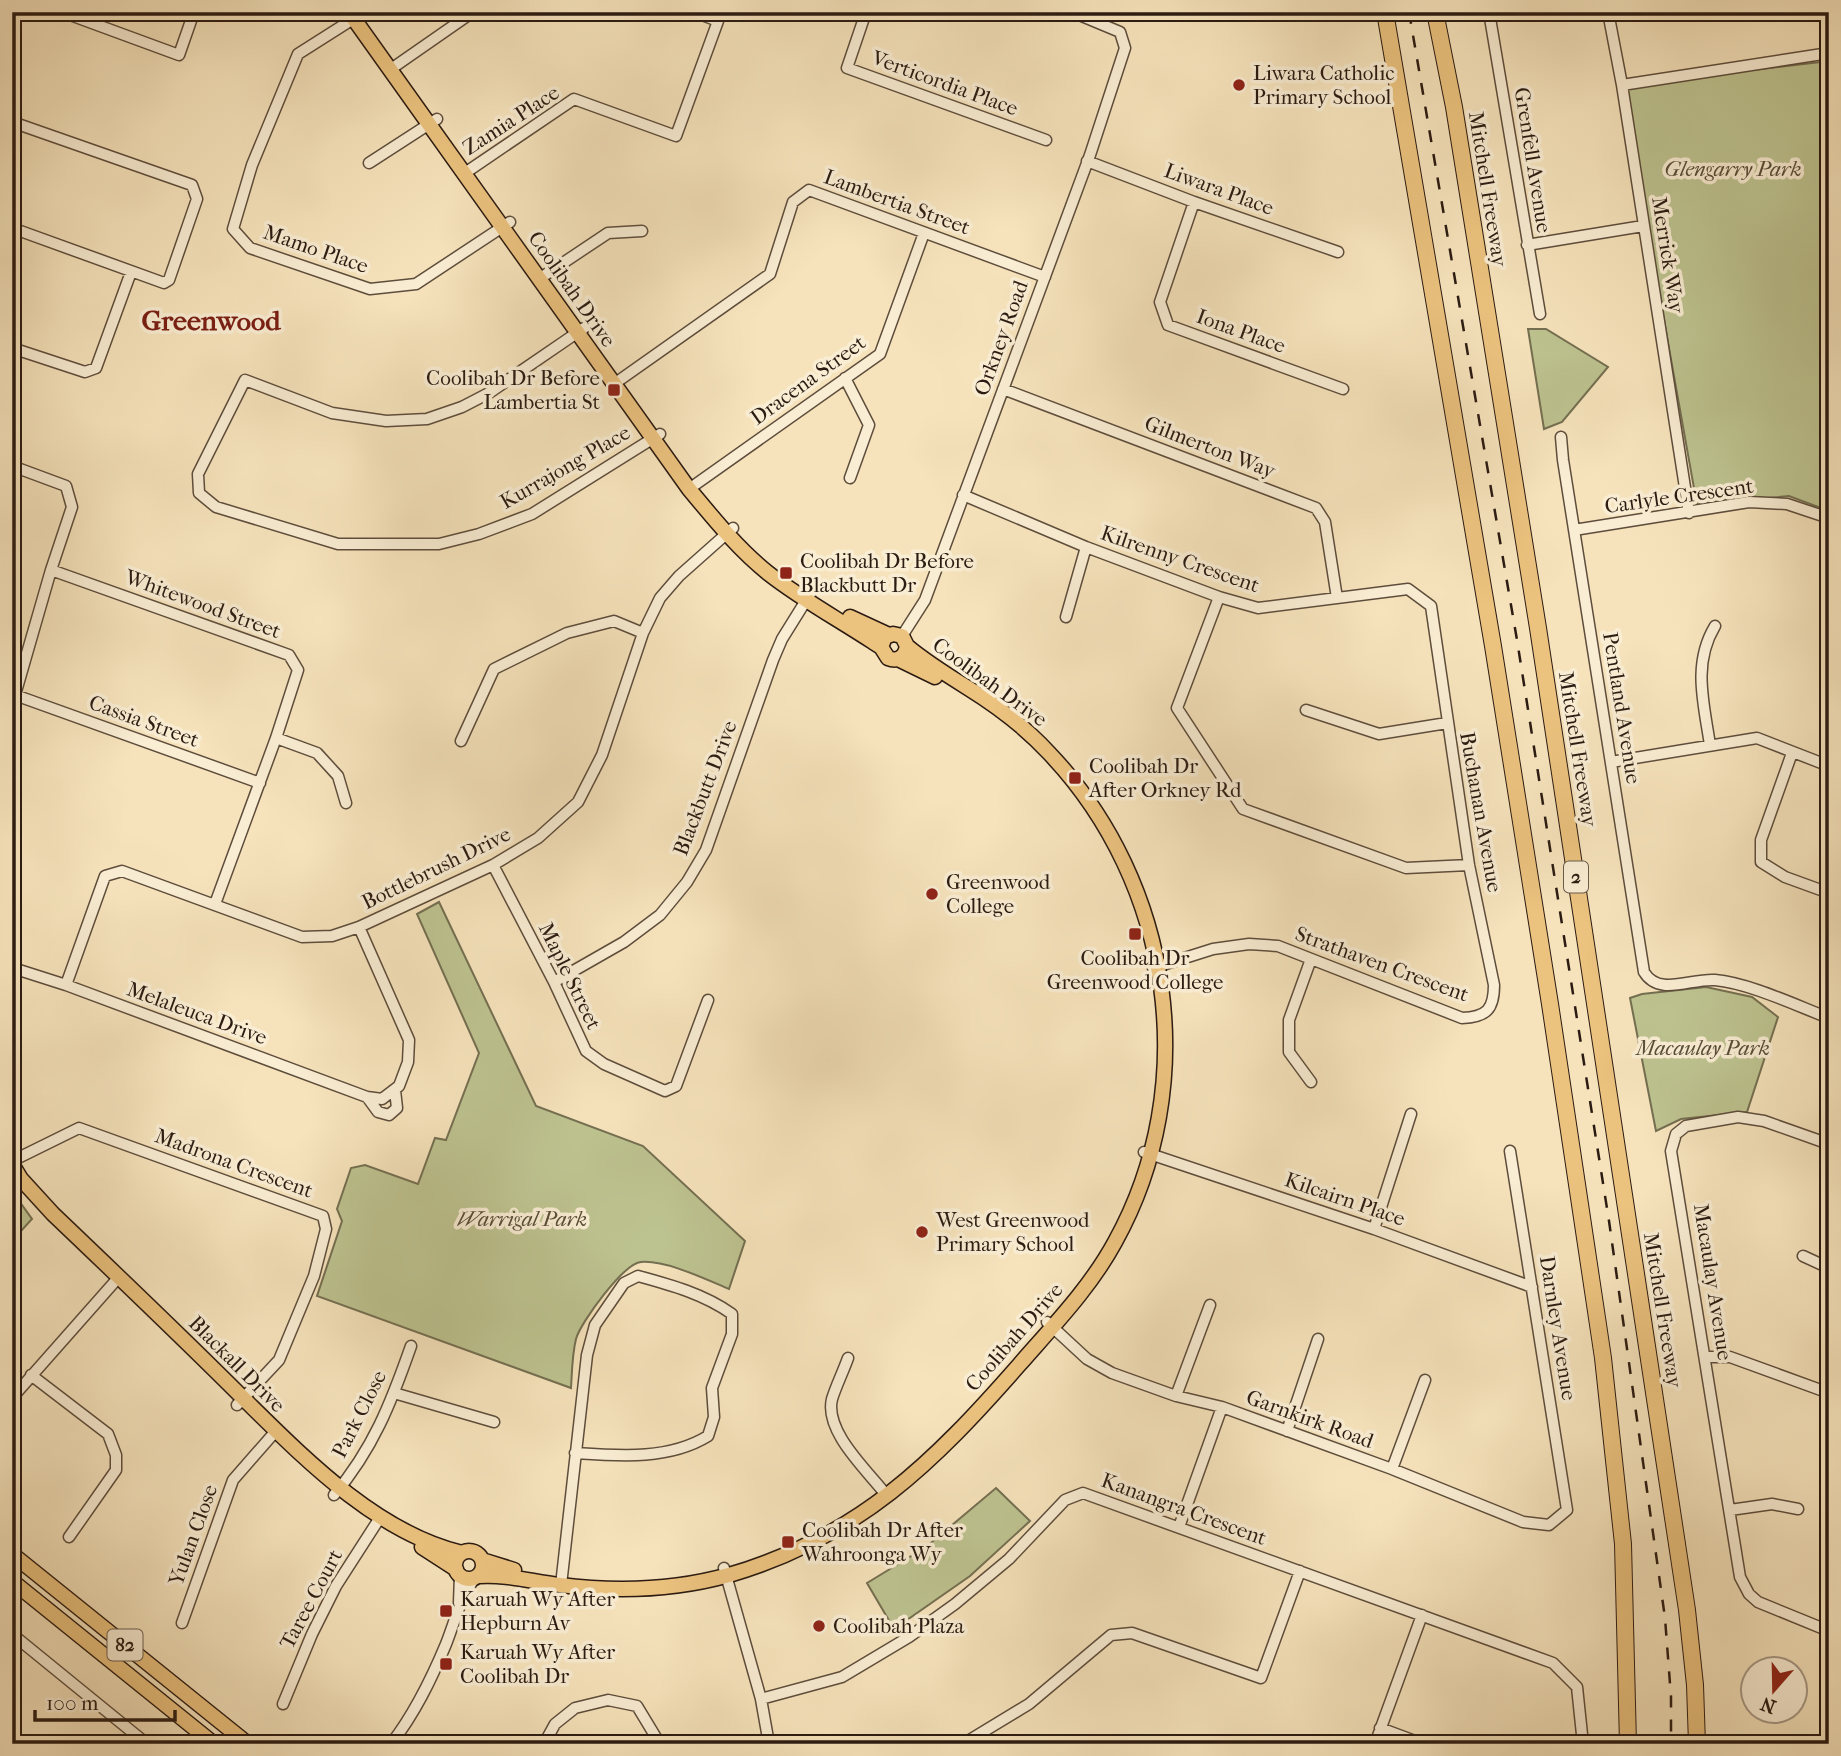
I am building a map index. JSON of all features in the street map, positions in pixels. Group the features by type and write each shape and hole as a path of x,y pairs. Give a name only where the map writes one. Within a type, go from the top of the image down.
{"highway":[{"path":"1385,12 1493,646 1603,1358 1623,1544 1628,1744"},
{"name":"Mitchell Freeway","path":"1435,12 1454,107 1538,628 1687,1610 1695,1685 1697,1744"},
{"path":"1622,1744 1626,1709"}],"main road":[{"name":"Coolibah Drive","path":"356,14 617,382 693,487 729,531 767,572 895,645 999,719 1038,754 1059,778 1097,831 1122,880 1154,967 1157,1070 1148,1154 1103,1248 1050,1325 884,1493 814,1533 725,1572 636,1581 562,1581 467,1575"},
{"name":"Blackall Drive","path":"12,1163 21,1179 115,1280 272,1435 337,1492 467,1575"},
{"name":"Blackall Drive","path":"12,1178 43,1216 115,1280"},
{"name":"Blackall Drive","path":"378,1520 462,1553"},
{"path":"472,1552 482,1560 483,1568 467,1575 456,1562 462,1553 472,1552"},
{"name":"82","path":"12,1554 243,1740"},
{"name":"Coolibah Drive","path":"482,1560 562,1581"},
{"name":"82","path":"12,1581 214,1744"},
{"path":"243,1740 256,1744"}],"street":[{"path":"62,12 179,55 194,12"},
{"path":"395,67 474,12"},
{"name":"Zamia Place","path":"468,171 574,99 676,136 718,21 694,12"},
{"name":"Verticordia Place","path":"866,12 847,68 1046,141"},
{"name":"Orkney Road","path":"895,645 925,600 1045,277 1125,48 1120,32 1072,12"},
{"name":"Grenfell Avenue","path":"1489,12 1540,314"},
{"name":"Merrick Way","path":"1608,12 1622,85 1689,513"},
{"name":"Mamo Place","path":"356,14 298,54 252,165 233,229 250,248 370,289 416,284 506,225"},
{"path":"1622,85 1829,53"},
{"path":"369,163 434,121"},
{"path":"12,122 192,185 197,199 169,280 164,283 12,228"},
{"name":"Liwara Place","path":"1087,161 1194,202 1338,251"},
{"name":"Lambertia Street","path":"617,382 770,274 793,202 809,190 1045,277"},
{"name":"Iona Place","path":"1194,202 1160,302 1168,325 1343,389"},
{"path":"1527,245 1643,226"},
{"path":"543,277 608,233 642,230"},
{"name":"Dracena Street","path":"693,487 880,354 924,233"},
{"path":"12,348 85,372 96,368 131,272"},
{"name":"Kurrajong Place","path":"581,330 489,393 462,407 427,419 386,421 332,413 245,380 198,474 199,493 216,507 338,544 439,544 479,534 533,514 656,436"},
{"path":"845,378 869,425 850,478"},
{"name":"Gilmerton Way","path":"1003,389 1316,508 1325,522 1337,598"},
{"name":"Pentland Avenue","path":"1561,437 1643,968 1652,981 1663,986 1703,979 1729,982 1829,1018"},
{"path":"12,466 66,486 72,508 14,696"},
{"name":"Kilrenny Crescent","path":"963,495 1086,547 1219,597 1258,608 1408,589 1431,606"},
{"name":"Carlyle Crescent","path":"1574,530 1749,502 1787,503 1829,518"},
{"name":"Bottlebrush Drive","path":"66,985 105,876 122,871 302,937 332,936 359,927 493,865 538,838 578,802 602,755 643,632 667,588 729,531"},
{"path":"1066,617 1086,547"},
{"name":"Whitewood Street","path":"51,569 289,655 298,670 215,904"},
{"name":"Blackbutt Drive","path":"554,982 624,942 660,915 687,882 706,850 782,639 808,597"},
{"path":"1219,597 1177,708 1243,809 1406,868 1469,865"},
{"name":"Buchanan Avenue","path":"1431,606 1469,865 1494,985 1494,1000 1487,1011 1478,1017"},
{"path":"461,741 494,669 567,633 614,621 643,632"},
{"path":"1710,745 1701,668 1705,646 1716,626"},
{"name":"Cassia Street","path":"14,696 260,783"},
{"path":"1306,710 1379,734 1447,723"},
{"path":"276,738 317,753 338,776 345,803"},
{"path":"1611,762 1757,738 1829,766"},
{"path":"1792,753 1760,840 1760,862 1785,877 1829,893"},
{"name":"Maple Street","path":"493,865 554,982 586,1051 604,1064 665,1091 676,1086 708,1000"},
{"name":"Melaleuca Drive","path":"12,971 19,970 66,985 367,1097 378,1112 390,1115 397,1108 395,1090 408,1062 409,1040 359,927"},
{"name":"Strathaven Crescent","path":"1154,967 1213,949 1249,944 1278,946 1462,1018 1478,1017"},
{"path":"1311,959 1289,1020 1289,1052 1311,1082"},
{"path":"367,1097 382,1099 395,1090"},
{"path":"1374,1229 1411,1114"},
{"name":"Macaulay Avenue","path":"1829,1144 1763,1121 1738,1117 1692,1124 1681,1129 1673,1139 1671,1152 1740,1577 1749,1594 1764,1605 1829,1631"},
{"name":"Madrona Crescent","path":"12,1163 79,1128 323,1216 326,1229 314,1276 279,1360 240,1402"},
{"name":"Darnley Avenue","path":"1510,1151 1567,1510"},
{"name":"Kilcairn Place","path":"1148,1154 1374,1229 1532,1287"},
{"path":"1803,1256 1829,1268"},
{"path":"562,1581 575,1453 587,1355 595,1325 624,1283 638,1276 678,1287 718,1304 732,1314 732,1334 712,1388 714,1417 708,1436 693,1446 634,1456 575,1453"},
{"path":"12,1398 115,1280"},
{"path":"1176,1396 1210,1305"},
{"name":"Garnkirk Road","path":"1050,1325 1099,1367 1176,1396 1222,1407 1392,1469 1523,1522 1549,1525 1567,1510"},
{"path":"1287,1431 1318,1339"},
{"name":"Park Close","path":"337,1492 365,1455 394,1393 411,1346"},
{"path":"1706,1357 1723,1355 1737,1359 1829,1393"},
{"path":"848,1358 832,1399 831,1418 838,1434 884,1493"},
{"path":"31,1376 108,1434 116,1455 116,1469 69,1537"},
{"path":"1392,1469 1425,1380"},
{"path":"394,1393 495,1422"},
{"path":"1179,1527 1222,1407"},
{"name":"Yulan Close","path":"182,1623 233,1480 272,1435"},
{"name":"Kanangra Crescent","path":"761,1699 842,1676 909,1637 955,1604 1009,1559 1065,1500 1083,1493 1553,1663 1577,1687 1583,1744"},
{"path":"1730,1510 1772,1504 1798,1509"},
{"name":"Taree Court","path":"283,1704 312,1634 336,1586 378,1520"},
{"path":"963,1744 1029,1704 1111,1635 1132,1633 1261,1678 1300,1571"},
{"path":"725,1572 761,1699 769,1744"},
{"path":"391,1744 424,1693 459,1606 467,1575"},
{"path":"1375,1744 1422,1615"},
{"path":"12,1634 147,1744"},
{"path":"544,1744 555,1724 575,1708 608,1700 637,1706 660,1744"},
{"path":"1380,1728 1423,1744"}],"green space":[{"name":"Glengarry Park","path":"1829,61 1829,511 1789,496 1697,505 1622,85"},
{"path":"1528,329 1546,329 1608,367 1562,422 1544,429"},
{"name":"Warrigal Park","path":"439,902 536,1106 643,1146 745,1241 729,1289 685,1271 651,1262 641,1262 624,1272 579,1331 574,1351 571,1388 317,1296 342,1221 337,1209 351,1168 365,1165 418,1184 435,1138 446,1140 479,1053 417,914"},
{"name":"Macaulay Park","path":"1706,987 1752,997 1778,1017 1747,1112 1681,1119 1656,1131 1630,998 1642,994"},
{"path":"12,1191 32,1219 12,1241"},
{"path":"996,1488 1030,1521 970,1576 894,1629 867,1583 926,1547"}],"railway":[{"path":"1409,12 1517,640 1609,1221 1665,1618 1671,1697 1671,1744"}],"place":[{"name":"Liwara Catholic Primary School","path":"1239,85"},
{"name":"Coolibah Dr Before Lambertia St","path":"614,390"},
{"name":"Coolibah Dr Before Blackbutt Dr","path":"786,573"},
{"name":"Coolibah Dr After Orkney Rd","path":"1075,778"},
{"name":"Greenwood College","path":"932,894"},
{"name":"Coolibah Dr Greenwood College","path":"1135,934"},
{"name":"West Greenwood Primary School","path":"922,1232"},
{"name":"Coolibah Dr After Wahroonga Wy","path":"788,1542"},
{"name":"Karuah Wy After Hepburn Av","path":"446,1611"},
{"name":"Coolibah Plaza","path":"819,1626"},
{"name":"Karuah Wy After Coolibah Dr","path":"446,1664"}],"district":[{"name":"Greenwood","path":"211,320"}]}
